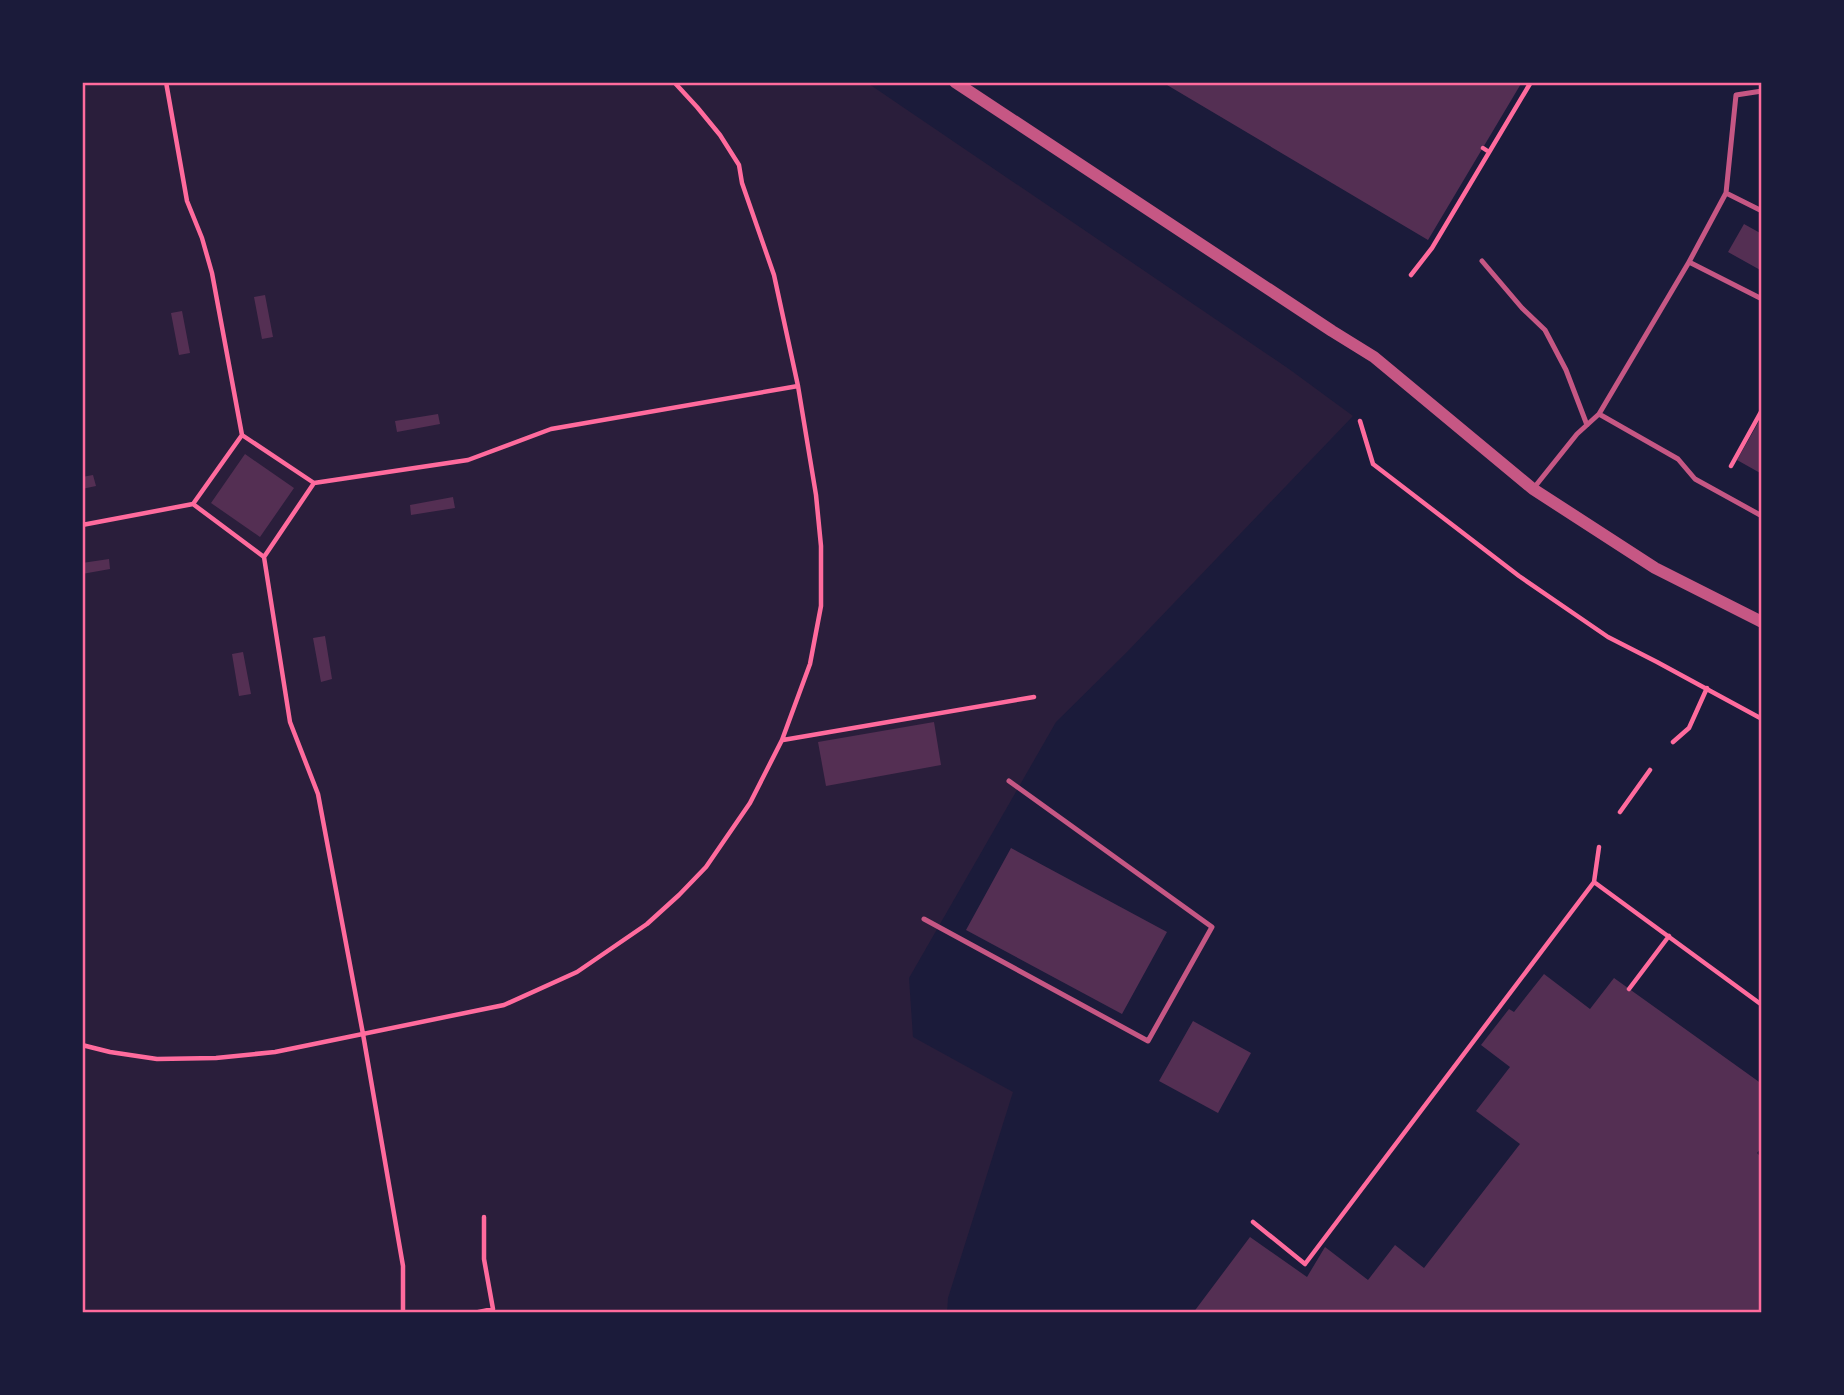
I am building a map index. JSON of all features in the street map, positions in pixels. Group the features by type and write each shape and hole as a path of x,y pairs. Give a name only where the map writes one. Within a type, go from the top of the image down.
{"street":[{"path":"955,82 1374,356 1532,489 1656,568 1762,622"}],"lane":[{"path":"1532,489 1577,434 1599,414 1689,262 1726,193 1736,95 1762,91"},
{"path":"1726,193 1762,211"},
{"path":"1482,261 1522,308 1545,330 1566,370 1587,425"},
{"path":"1689,262 1762,299"},
{"path":"1599,414 1678,460 1695,479 1762,516"},
{"path":"924,919 1148,1041 1212,927 1010,781"}],"path":[{"path":"166,82 187,201 212,273 242,435 314,483 468,460 551,429 798,386"},
{"path":"82,1045 157,1059 216,1058 275,1052 503,1005 577,972 647,924 706,867 750,803 782,740 810,664 821,606 821,546 816,495 798,386 774,275 742,183 739,165 720,135 674,82"},
{"path":"1411,275 1432,248 1531,82"},
{"path":"1483,148 1489,152"},
{"path":"1731,466 1762,410"},
{"path":"1360,421 1373,464 1508,568 1608,637 1762,719"},
{"path":"82,525 193,504 242,435"},
{"path":"314,483 264,556 290,722 318,794 363,1034 403,1266 404,1313"},
{"path":"193,504 264,556"},
{"path":"1673,742 1689,728 1707,688"},
{"path":"782,740 1034,697"},
{"path":"1620,812 1650,770"},
{"path":"1253,1222 1305,1264 1594,882 1599,847"},
{"path":"1594,882 1762,1005"},
{"path":"1629,989 1669,936"},
{"path":"474,1313 494,1309 484,1259 484,1217"}],"shaded area":[{"path":"82,82 866,82 1289,369 1353,416 1127,652 1056,722 909,978 913,1037 1013,1092 948,1298 947,1313 82,1313"}],"building":[{"path":"1162,82 1522,82 1428,240"},
{"path":"1744,224 1762,234 1762,271 1728,252"},
{"path":"265,295 273,337 262,339 254,297"},
{"path":"182,311 190,353 179,355 171,313"},
{"path":"438,414 440,424 397,432 395,421"},
{"path":"1762,416 1762,474 1737,460"},
{"path":"245,454 294,488 260,537 211,503"},
{"path":"93,475 96,486 82,489 82,477"},
{"path":"453,497 455,508 411,515 410,505"},
{"path":"109,559 110,569 82,574 82,563"},
{"path":"325,636 332,679 321,682 313,638"},
{"path":"243,652 251,694 239,696 232,654"},
{"path":"934,722 941,765 826,786 818,742"},
{"path":"1011,848 1167,932 1122,1014 966,930"},
{"path":"1544,974 1590,1009 1614,978 1762,1084 1762,1147 1757,1153 1762,1158 1762,1313 1193,1313 1250,1237 1307,1277 1325,1247 1368,1280 1395,1245 1424,1268 1520,1144 1476,1111 1510,1067 1481,1045 1509,1009 1514,1012"},
{"path":"1193,1021 1251,1053 1218,1113 1159,1081"}]}
